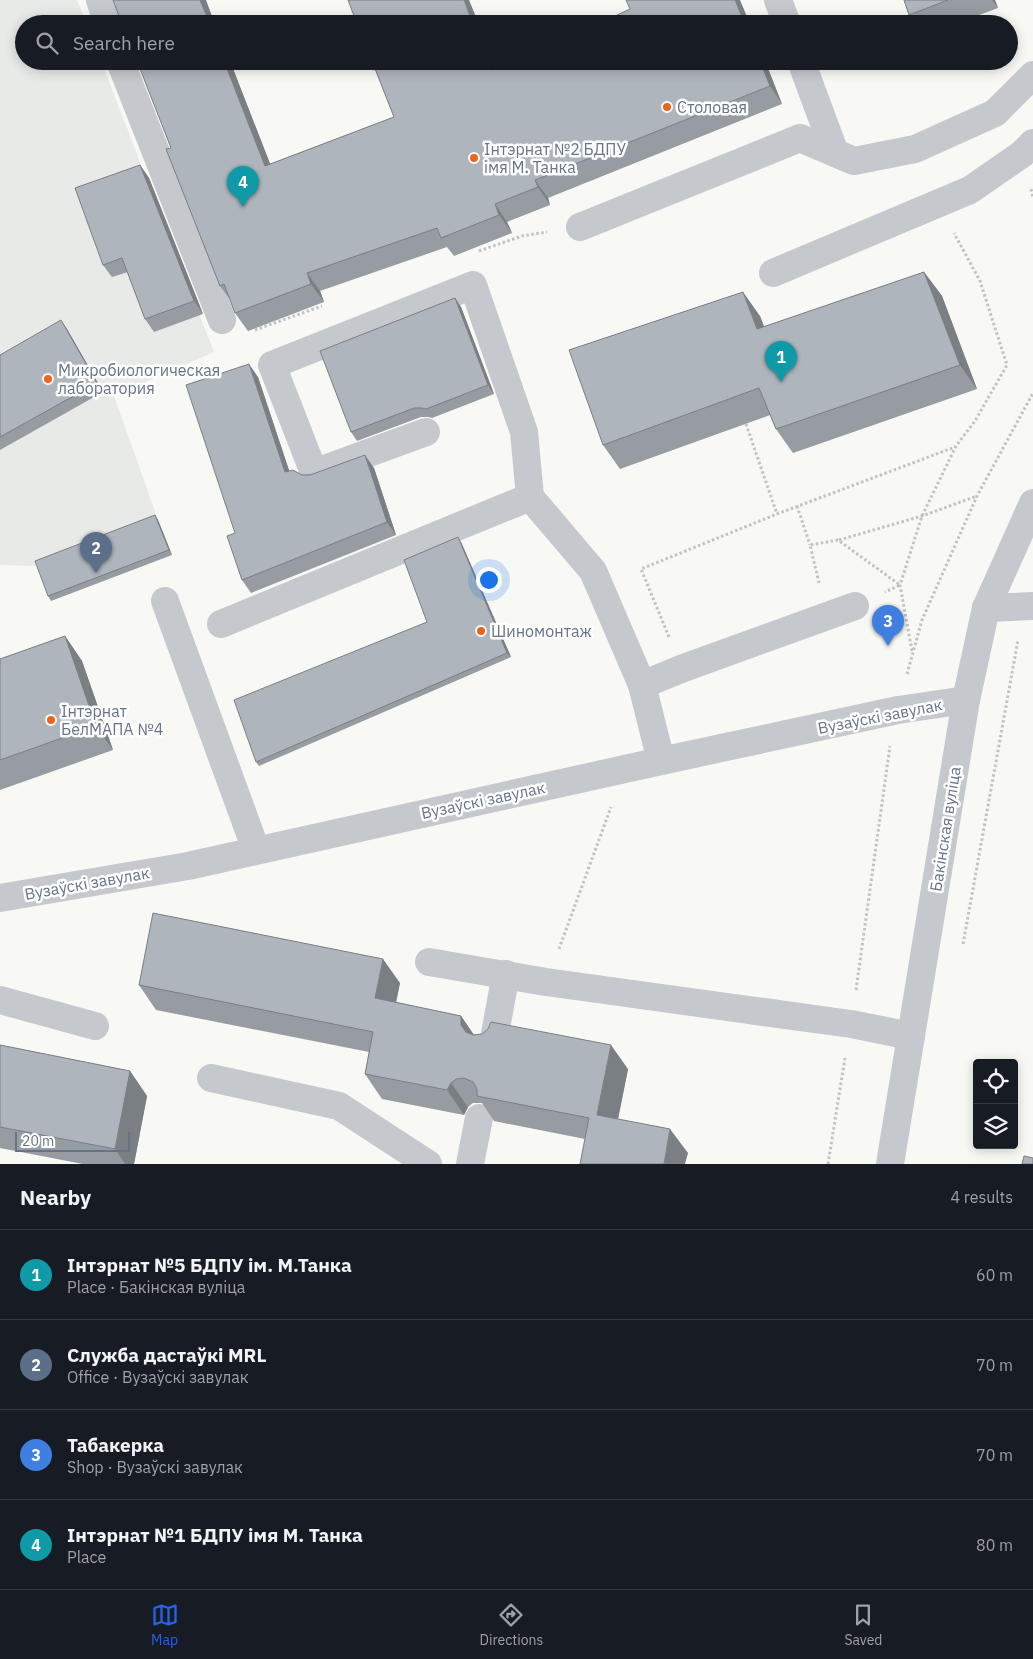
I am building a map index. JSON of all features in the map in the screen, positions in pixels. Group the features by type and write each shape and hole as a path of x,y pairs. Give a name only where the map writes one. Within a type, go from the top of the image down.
{"street":[{"path":"100,0 105,15"},
{"path":"778,0 783,15"},
{"path":"124,70 222,320"},
{"path":"803,70 835,153"},
{"path":"580,227 800,138 854,161 916,149 995,113 1033,75"},
{"path":"773,273 970,190 1022,154 1033,143"},
{"path":"426,432 314,473 272,365 473,285 524,432 530,498 593,571 642,685 661,761"},
{"path":"221,624 530,498"},
{"name":"Бакінская вуліца","path":"890,1164 966,700 986,608 1033,503"},
{"path":"165,602 256,850"},
{"path":"642,685 681,668 855,606"},
{"path":"986,608 1029,606"},
{"name":"Вузаўскі завулак","path":"0,898 188,866 898,710 966,700"},
{"path":"429,962 546,982 851,1024 911,1036"},
{"path":"493,1044 506,974"},
{"path":"0,1000 94,1026"},
{"path":"211,1078 339,1106 428,1164"},
{"path":"470,1164 479,1118"}],"path":[{"path":"912,652 900,585 922,516 956,446 975,421 1007,365 980,281 938,204"},
{"path":"828,1164 851,1024 890,744 912,652 922,620 977,496 1033,393"},
{"path":"746,424 777,514"},
{"path":"681,668 641,569 797,506 956,446"},
{"path":"838,540 922,516 977,496"},
{"path":"797,506 810,546"},
{"path":"962,950 1029,606"},
{"path":"546,982 625,769"}],"shaded area":[{"path":"0,0 77,0 83,15 15,15 15,70 104,70 214,352 114,396 158,520 38,566 0,565"}],"building":[{"path":"113,0 200,0 206,15 119,15"},
{"path":"348,0 464,0 470,15 354,15"},
{"path":"626,0 735,0 741,15 617,15 630,9"},
{"path":"904,0 948,0 909,15"},
{"path":"141,70 228,70 265,166 394,117 376,70 764,70 770,86 535,180 538,187 495,204 499,215 441,238 437,228 307,273 311,284 235,313 224,284 220,286 166,149 171,148"},
{"path":"140,165 194,301 145,319 122,258 103,265 75,188"},
{"path":"924,272 960,365 776,429 759,388 603,445 569,350 743,292 757,329"},
{"path":"455,298 488,385 426,409 414,408 351,432 320,351"},
{"name":"Микробиологическая лаборатория","path":"61,320 97,383 0,437 0,355"},
{"path":"249,364 285,472 293,470 302,475 310,475 365,455 387,522 242,580 227,536 235,533 186,385"},
{"path":"155,515 169,550 48,596 35,561"},
{"path":"458,537 507,653 256,762 234,700 427,622 404,560"},
{"name":"Інтэрнат БелМАПА №4","path":"65,636 96,726 0,760 0,659"},
{"path":"153,913 383,959 375,998 461,1016 461,1025 466,1032 473,1035 482,1034 488,1029 491,1022 611,1045 597,1115 670,1129 664,1164 580,1164 589,1118 477,1096 477,1089 473,1082 464,1078 456,1079 447,1090 365,1074 373,1032 139,985"},
{"path":"0,1045 130,1071 115,1149 0,1127"},
{"path":"1024,1156 1033,1158 1033,1164 1022,1164"}],"place":[{"name":"Столовая","path":"667,107"},
{"name":"Інтэрнат №2 БДПУ імя М. Танка","path":"474,158"},
{"name":"Інтэрнат №1 БДПУ імя М. Танка","path":"243,207"},
{"name":"Микробиологическая лаборатория","path":"48,379"},
{"name":"Інтэрнат №5 БДПУ ім. М.Танка","path":"781,382"},
{"name":"Служба дастаўкі MRL","path":"96,573"},
{"name":"Шиномонтаж","path":"481,631"},
{"name":"Табакерка","path":"888,646"},
{"name":"Інтэрнат БелМАПА №4","path":"51,720"}]}
